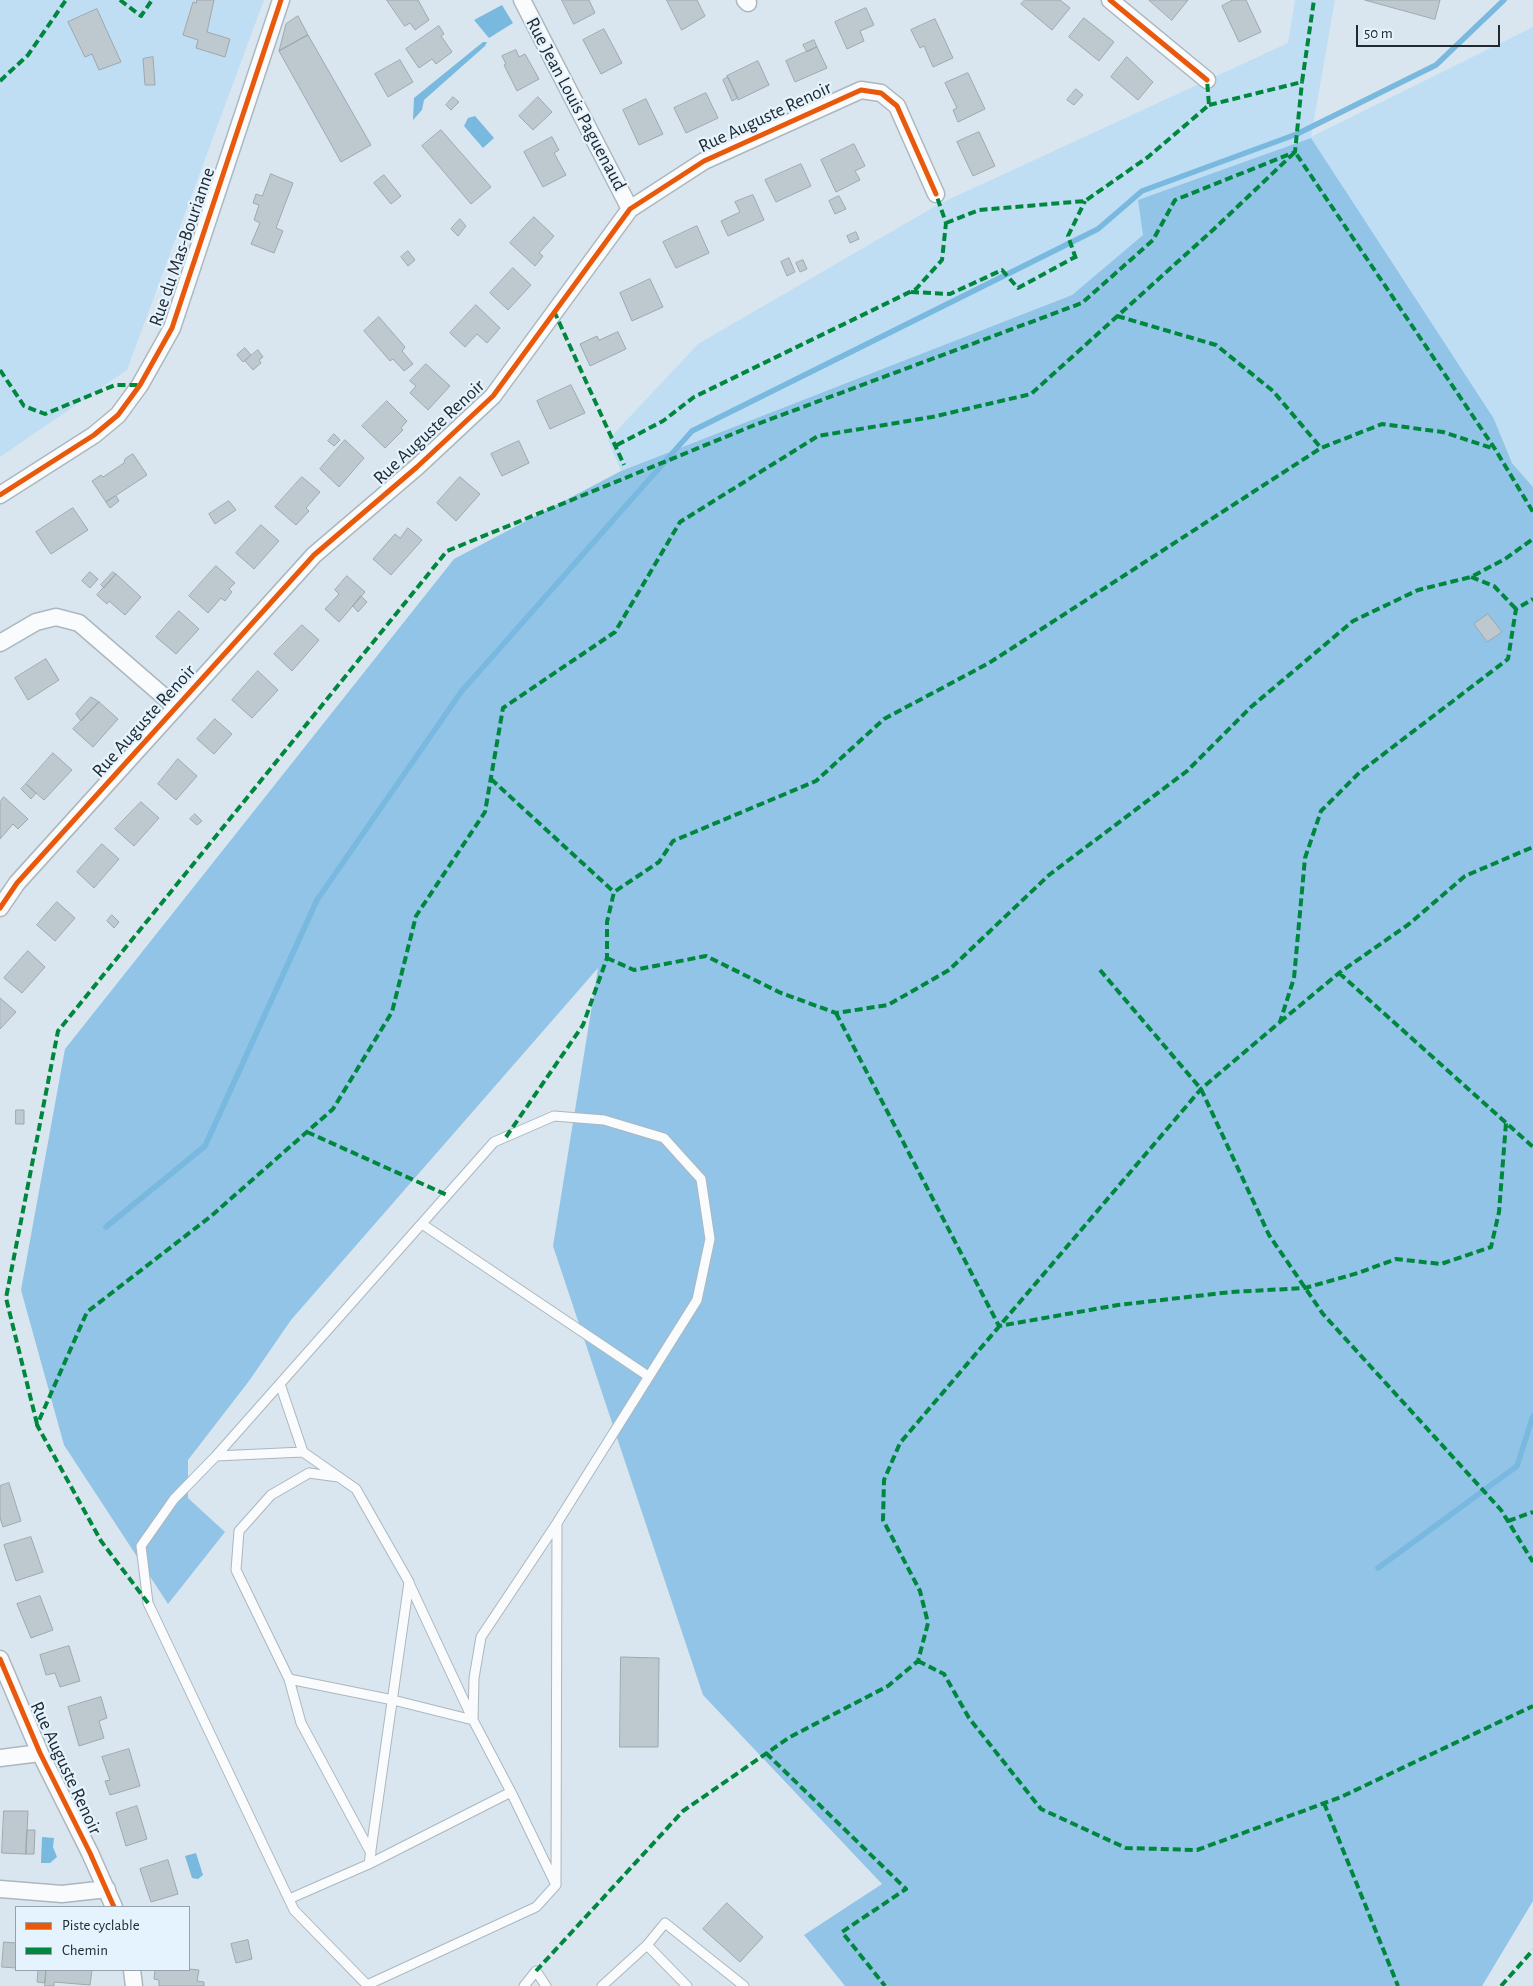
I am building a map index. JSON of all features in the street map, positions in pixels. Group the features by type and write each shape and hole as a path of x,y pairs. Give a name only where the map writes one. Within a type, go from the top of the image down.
{"street":[{"name":"Rue du Mas-Bourianne","path":"0,496 94,435 118,415 145,377 172,328 281,0"},
{"name":"Rue Jean Louis Paguenaud","path":"522,0 630,209"},
{"path":"1110,0 1207,80"},
{"name":"Rue Auguste Renoir","path":"0,908 17,883 314,555 417,467 492,396 630,209 704,161 860,90 881,93 896,106 936,194"},
{"path":"0,643 36,622 56,617 79,623 176,707"},
{"name":"Rue Auguste Renoir","path":"0,1659 40,1753 114,1906"},
{"name":"Rue Auguste Renoir","path":"0,1758 40,1753"},
{"path":"0,1889 62,1894 107,1889"},
{"path":"132,1971 134,1986"}],"lane":[{"path":"473,1720 474,1678 481,1637 557,1523 697,1300 710,1239 701,1179 664,1138 604,1120 554,1116 494,1142 216,1456 174,1499 141,1546 148,1603 294,1910 368,1986 536,1907 556,1885 557,1523"},
{"path":"422,1224 648,1376"},
{"path":"280,1384 304,1452 356,1490 409,1582 473,1720 511,1792 556,1885"},
{"path":"216,1456 304,1452"},
{"path":"338,1477 309,1473 271,1495 238,1531 236,1570 289,1679 301,1723 371,1853"},
{"path":"369,1864 409,1582"},
{"path":"289,1679 392,1700 473,1720"},
{"path":"289,1899 369,1864 511,1792"},
{"path":"602,1986 647,1944 665,1923 744,1986"},
{"path":"647,1944 687,1986"},
{"path":"524,1986 536,1971 546,1986"}],"shaded area":[{"path":"0,0 264,0 127,370 0,457"},
{"path":"1295,0 1335,0 1311,137 1533,27 1533,487 1512,463 1494,419 1143,235 1072,295 621,471 608,440 698,344 939,204 1288,43"},
{"path":"502,5 513,23 489,38 474,20"},
{"path":"483,42 487,42 485,46 424,100 422,110 413,120 414,98"},
{"path":"475,116 494,138 483,148 464,126 468,118"},
{"path":"1311,138 1494,419 1512,463 1533,487 1533,1901 1482,1986 845,1986 804,1935 882,1884 703,1695 553,1246 598,968 291,1320 249,1381 188,1460 188,1498 225,1532 168,1604 64,1445 21,1290 65,1049 454,559 621,471 1072,295 1143,235 1138,200"},
{"path":"42,1837 54,1838 53,1847 57,1857 50,1863 41,1863"},
{"path":"196,1853 203,1875 198,1879 192,1878 185,1856"}],"building":[{"path":"197,0 214,0 207,32 230,39 225,57 196,48 198,40 183,35 193,2 196,3"},
{"path":"387,0 418,0 429,20 415,30 410,23 405,26"},
{"path":"562,0 589,0 595,13 574,24"},
{"path":"667,0 697,0 705,16 682,30"},
{"path":"1025,0 1060,0 1070,8 1052,30 1021,4"},
{"path":"1149,0 1188,0 1172,20"},
{"path":"1233,0 1246,0 1261,32 1239,42 1222,6"},
{"path":"1365,0 1440,0 1435,19"},
{"path":"866,8 874,25 860,31 864,41 847,49 835,22"},
{"path":"97,9 121,62 99,70 92,54 85,57 68,22"},
{"path":"298,16 308,35 279,51 286,24"},
{"path":"1084,18 1114,42 1099,61 1069,37"},
{"path":"935,19 953,58 933,67 924,46 920,48 911,30"},
{"path":"439,26 444,34 441,36 452,52 436,64 432,59 419,68 406,49"},
{"path":"604,29 622,63 601,74 583,40"},
{"path":"308,35 371,145 341,162 279,51"},
{"path":"814,40 817,47 807,52 803,45"},
{"path":"817,47 827,68 795,82 786,61"},
{"path":"516,50 519,57 525,54 539,79 517,91 504,65 506,64 502,56"},
{"path":"153,57 155,85 145,85 143,59"},
{"path":"1127,57 1153,82 1138,100 1111,77"},
{"path":"400,60 413,82 388,97 375,74"},
{"path":"758,61 769,85 738,100 727,76"},
{"path":"968,73 985,109 958,122 953,110 957,108 945,83"},
{"path":"728,77 738,98 732,101 723,80"},
{"path":"1076,89 1083,95 1074,105 1067,100"},
{"path":"706,93 718,118 686,133 674,108"},
{"path":"453,97 459,102 451,110 446,105"},
{"path":"538,97 552,112 533,130 519,116"},
{"path":"646,99 663,134 639,145 623,110"},
{"path":"441,130 491,187 471,204 422,146"},
{"path":"979,132 995,166 973,176 957,142"},
{"path":"552,137 559,150 554,153 566,175 543,187 524,152"},
{"path":"854,144 865,166 855,171 860,180 836,192 821,160"},
{"path":"801,164 811,186 776,202 765,180"},
{"path":"271,174 293,183 276,228 283,231 274,253 251,244 260,223 254,220 259,205 253,203 256,194 262,196"},
{"path":"384,175 401,196 391,204 374,183"},
{"path":"753,195 764,220 728,236 721,221 740,212 735,202"},
{"path":"839,196 846,209 835,214 829,201"},
{"path":"534,217 554,236 539,253 543,256 535,266 510,243"},
{"path":"460,219 466,226 458,236 451,229"},
{"path":"697,226 709,253 676,268 663,242"},
{"path":"856,232 859,239 850,243 847,236"},
{"path":"408,251 415,260 408,266 401,257"},
{"path":"789,258 795,272 787,276 781,262"},
{"path":"803,260 807,269 800,272 796,263"},
{"path":"513,268 531,285 508,310 490,293"},
{"path":"650,279 663,307 632,321 620,293"},
{"path":"476,305 500,328 487,343 477,334 465,347 450,333"},
{"path":"379,317 405,347 402,351 413,364 404,371 393,359 390,361 364,331"},
{"path":"618,332 626,349 590,366 580,344 597,336 599,340"},
{"path":"245,348 251,355 243,362 237,355"},
{"path":"258,350 263,357 259,360 261,363 253,370 245,361"},
{"path":"426,364 450,386 428,410 410,393 416,386 410,381"},
{"path":"571,385 585,413 550,429 537,401"},
{"path":"387,401 407,421 401,428 403,430 385,448 362,426"},
{"path":"334,434 340,440 334,446 328,441"},
{"path":"345,440 364,458 339,487 320,469"},
{"path":"519,441 529,463 502,476 491,454"},
{"path":"133,454 147,475 106,502 92,481 101,475 103,477 124,463 125,459"},
{"path":"302,477 320,492 306,508 309,511 296,525 275,507"},
{"path":"460,477 480,494 456,521 437,503"},
{"path":"116,496 119,501 110,508 106,502"},
{"path":"229,501 236,510 215,524 209,514"},
{"path":"73,508 88,530 51,554 36,532"},
{"path":"261,525 279,541 254,569 236,553"},
{"path":"408,528 422,540 391,575 373,559 395,534 400,538"},
{"path":"216,566 235,583 229,589 232,592 225,601 221,598 208,613 189,596"},
{"path":"90,572 98,579 90,588 82,581"},
{"path":"113,572 116,574 104,588 101,585"},
{"path":"116,574 141,597 125,615 109,601 107,604 97,595"},
{"path":"347,576 365,592 339,622 325,609 339,594 335,590"},
{"path":"361,596 367,602 358,612 353,606"},
{"path":"179,611 199,629 176,654 156,637"},
{"path":"1488,614 1502,632 1487,642 1474,624"},
{"path":"302,625 319,640 292,671 274,654"},
{"path":"46,659 59,680 28,700 15,678"},
{"path":"258,671 278,690 252,718 232,700"},
{"path":"91,697 99,702 81,721 76,714"},
{"path":"99,702 118,719 93,747 73,729"},
{"path":"215,719 232,734 214,754 197,739"},
{"path":"53,753 72,770 44,800 26,784"},
{"path":"178,759 197,776 176,800 158,784"},
{"path":"26,784 36,793 31,799 21,789"},
{"path":"4,797 28,819 18,829 13,824 0,839 0,802"},
{"path":"141,802 159,818 134,846 115,829"},
{"path":"195,814 202,821 197,825 190,819"},
{"path":"102,844 119,859 94,888 77,872"},
{"path":"57,902 75,918 55,941 37,925"},
{"path":"112,915 119,922 114,928 107,921"},
{"path":"28,951 45,967 22,993 4,978"},
{"path":"0,998 16,1012 0,1029"},
{"path":"16,1110 24,1110 24,1124 16,1124"},
{"path":"9,1483 21,1521 3,1527 0,1518 0,1486"},
{"path":"31,1537 43,1572 16,1581 4,1545"},
{"path":"40,1596 53,1630 31,1638 17,1604"},
{"path":"69,1646 80,1681 60,1687 55,1673 46,1675 40,1655"},
{"path":"621,1657 659,1658 658,1747 620,1747"},
{"path":"101,1697 107,1718 99,1721 104,1738 79,1746 68,1707"},
{"path":"129,1749 140,1786 110,1795 105,1781 110,1780 102,1757"},
{"path":"137,1806 147,1839 126,1846 116,1813"},
{"path":"4,1811 28,1811 26,1854 2,1853"},
{"path":"27,1830 35,1830 34,1854 26,1854"},
{"path":"168,1860 178,1894 151,1902 140,1869"},
{"path":"727,1903 763,1937 740,1962 703,1929"},
{"path":"248,1940 252,1959 236,1963 231,1944"},
{"path":"4,1942 15,1943 15,1968 2,1967"},
{"path":"199,1970 197,1981 204,1982 204,1986 159,1986 159,1980 154,1979 155,1971"},
{"path":"38,1971 46,1971 45,1983 37,1982"},
{"path":"46,1971 92,1971 90,1985 54,1982 54,1986 45,1986"}],"waterway":[{"path":"106,1227 205,1146 317,900 461,692 692,431 1098,229 1142,191 1297,134 1436,65 1504,0"},
{"path":"1378,1568 1517,1466 1533,1416"}],"marked path":[{"path":"0,81 28,55 66,0"},
{"path":"120,0 141,16 152,0"},
{"path":"1209,105 1302,82 1314,0"},
{"path":"946,223 979,210 1085,201 1148,157 1209,105 1207,80"},
{"path":"37,1424 6,1298 58,1031 447,551 752,426 1082,303 1153,240 1175,200 1295,152 1302,82"},
{"path":"148,1603 101,1541 37,1425 87,1312 210,1217 333,1109 392,1012 416,916 485,812 503,708 615,632 680,522 818,436 932,417 1031,394 1214,229 1295,152 1495,449 1533,512"},
{"path":"617,445 663,421 694,397 916,289 942,260 946,223 936,194"},
{"path":"1076,259 1068,236 1085,201"},
{"path":"911,292 950,294 1002,270 1018,288 1075,257"},
{"path":"554,311 624,465"},
{"path":"1117,316 1216,345 1273,391 1321,448"},
{"path":"0,370 24,406 45,414 115,385 140,385"},
{"path":"506,1137 583,1025 607,958 607,922 614,892 659,862 673,841 816,781 884,719 989,663 1321,448 1382,424 1443,432 1495,449"},
{"path":"607,958 634,970 706,956 781,993 836,1013 888,1005 949,970 1049,875 1187,771 1251,707 1353,621 1418,590 1471,577 1505,559 1533,539"},
{"path":"1471,577 1494,586 1516,609"},
{"path":"536,1971 683,1811 790,1737 888,1686 918,1661 928,1623 920,1591 883,1520 884,1480 900,1443 1201,1089 1280,1022 1294,978 1305,858 1321,811 1360,772 1508,659 1516,609 1533,599"},
{"path":"491,779 614,892"},
{"path":"1280,1022 1339,973 1409,924 1465,876 1533,847"},
{"path":"1100,970 1201,1089 1269,1235 1323,1314 1501,1510 1533,1562"},
{"path":"1339,973 1533,1147"},
{"path":"836,1013 999,1326 1118,1305 1231,1292 1305,1288 1358,1273 1396,1259 1441,1264 1491,1247 1499,1212 1506,1123"},
{"path":"307,1132 447,1195"},
{"path":"1508,1521 1533,1512"},
{"path":"918,1661 944,1674 969,1718 1041,1809 1126,1848 1197,1850 1341,1797 1533,1706"},
{"path":"766,1753 906,1889 842,1932 885,1986"},
{"path":"1324,1803 1398,1986"},
{"path":"1501,1986 1533,1950"}],"cycle path":[{"path":"0,495 94,435 118,415 140,385 172,328 281,0"},
{"path":"1110,0 1207,80"},
{"path":"0,908 17,883 314,555 417,467 493,396 630,209 704,161 861,90 881,93 897,106 936,194"},
{"path":"0,1659 40,1753 90,1853 114,1906"}]}
